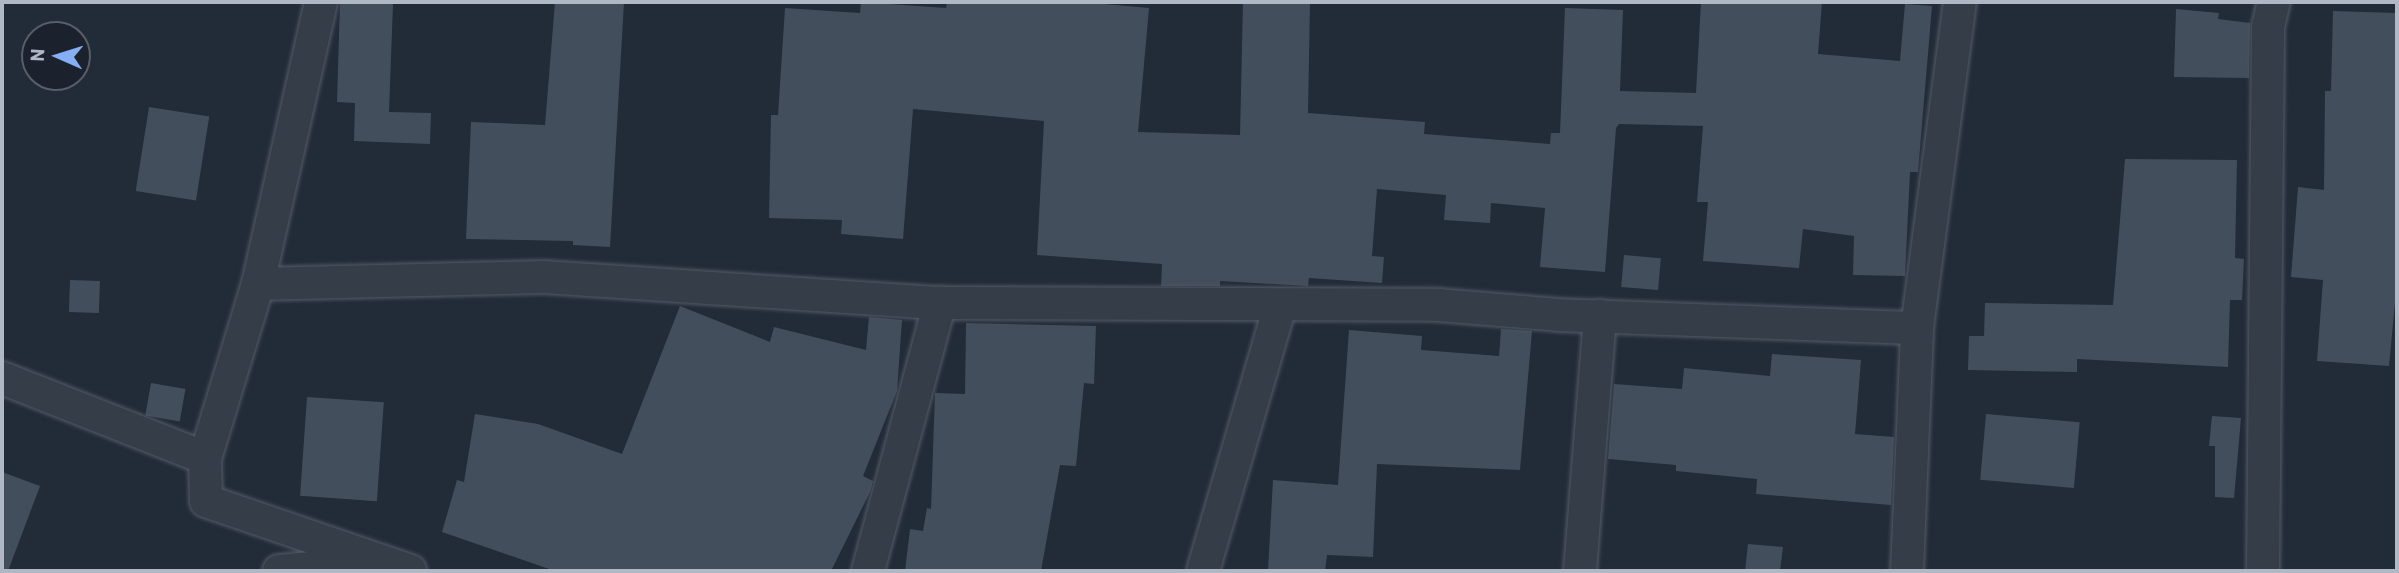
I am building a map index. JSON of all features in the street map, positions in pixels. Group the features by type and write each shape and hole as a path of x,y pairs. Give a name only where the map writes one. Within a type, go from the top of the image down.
{"street":[{"path":"321,2 258,284 205,458 206,501 397,566"},
{"path":"1907,571 1917,328 1960,2"},
{"path":"2263,571 2268,27 2274,2"},
{"path":"258,284 544,277 940,303 1438,305 1600,316 1917,328"},
{"path":"868,571 940,303"},
{"path":"1203,571 1280,306"},
{"path":"1580,571 1600,316"},
{"path":"2,378 205,458"},
{"path":"279,571 397,566"}],"building":[{"path":"340,2 393,4 389,112 431,113 430,144 354,141 355,103 337,102"},
{"path":"555,2 624,2 610,247 573,245 573,241 466,239 471,122 545,125"},
{"path":"861,2 946,8 947,2 1082,2 1149,8 1138,132 1240,135 1243,2 1310,2 1308,113 1425,122 1424,134 1550,144 1551,133 1560,133 1565,8 1623,10 1620,91 1696,93 1701,2 1822,2 1818,54 1900,61 1905,4 1932,6 1918,172 1910,172 1905,276 1853,275 1854,236 1803,229 1799,268 1703,261 1708,202 1697,202 1703,126 1619,124 1616,128 1605,272 1540,267 1545,208 1491,203 1490,223 1444,220 1446,195 1377,189 1372,256 1384,257 1382,283 1309,278 1308,286 1220,281 1220,286 1161,286 1162,264 1037,255 1044,121 913,109 903,239 841,234 842,220 769,218 771,115 778,115 785,8 860,13"},
{"path":"2176,9 2219,13 2218,19 2250,23 2249,78 2174,77"},
{"path":"2333,11 2397,13 2397,281 2389,366 2317,361 2323,280 2291,277 2298,187 2324,190 2325,91 2331,91"},
{"path":"149,107 209,117 196,200 136,191"},
{"path":"2125,159 2237,160 2235,258 2244,259 2242,300 2230,300 2228,367 2077,359 2077,372 1968,370 1969,336 1984,336 1985,303 2113,305"},
{"path":"1624,255 1661,258 1658,290 1621,287"},
{"path":"70,280 100,281 99,313 69,312"},
{"path":"680,306 770,342 774,327 866,350 869,317 902,320 897,391 863,476 873,481 870,492 831,571 555,571 442,532 457,480 464,482 475,414 538,424 622,454"},
{"path":"966,323 1096,326 1094,384 1084,383 1076,466 1060,465 1041,571 905,571 910,529 923,531 927,508 931,509 935,393 965,394"},
{"path":"1501,329 1532,331 1520,470 1377,464 1373,557 1327,555 1325,571 1268,571 1273,480 1338,485 1349,330 1422,336 1421,350 1499,356"},
{"path":"1772,354 1861,360 1855,434 1894,437 1891,505 1756,494 1757,479 1676,471 1676,465 1608,459 1614,384 1682,389 1684,368 1770,376"},
{"path":"151,383 185,389 180,422 145,415"},
{"path":"307,397 384,402 377,501 300,496"},
{"path":"1986,414 2080,422 2074,488 1980,480"},
{"path":"2212,416 2241,418 2234,498 2215,497 2215,446 2209,446"},
{"path":"2,472 40,486 8,571 2,571"},
{"path":"1748,544 1783,547 1780,571 1745,571"}]}
